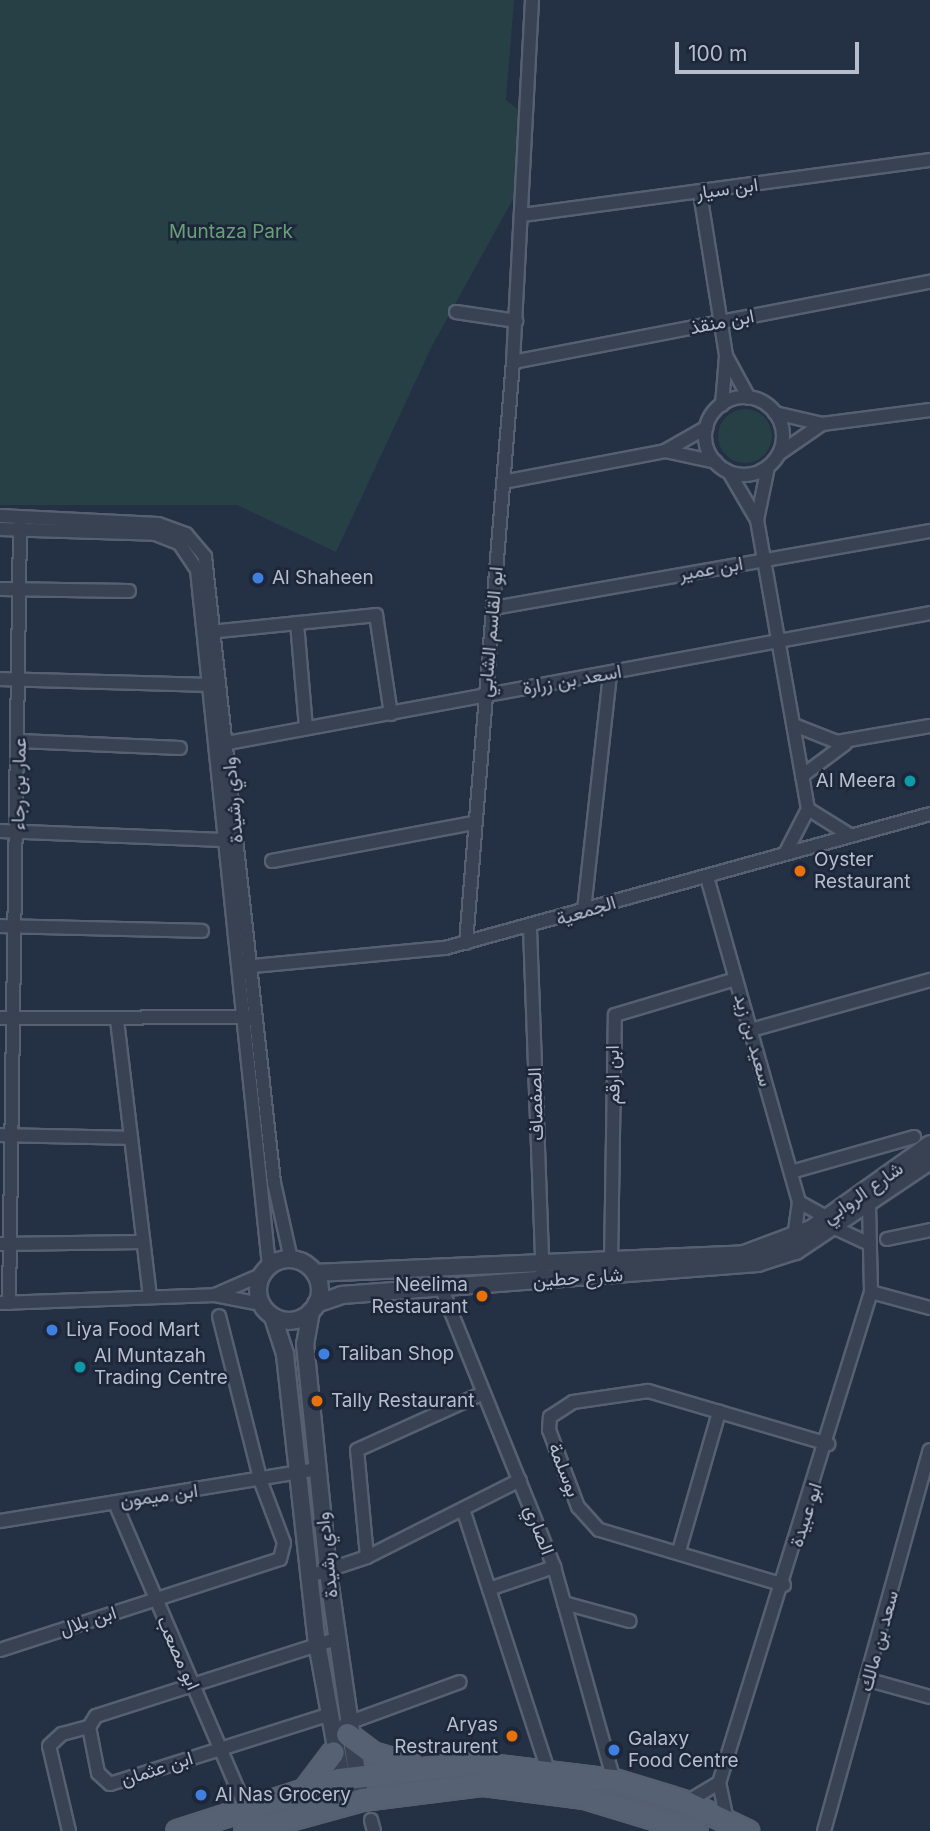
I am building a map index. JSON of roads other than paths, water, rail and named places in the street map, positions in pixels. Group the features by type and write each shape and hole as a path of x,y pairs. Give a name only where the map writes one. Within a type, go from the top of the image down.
{"main road":[{"path":"346,1729 372,1753 419,1766"},
{"path":"304,1790 333,1752"},
{"path":"177,1831 348,1777 419,1766 547,1768 614,1780 687,1802 747,1831"},
{"path":"246,1831 354,1800 440,1786 508,1785 601,1801 696,1831"}],"street":[{"name":"ابو القاسم الشابي","path":"466,943 516,321 532,0"},
{"name":"ابن سيار","path":"523,215 930,160"},
{"path":"503,482 665,451 707,426 722,405 726,356 700,193"},
{"name":"ابن منقذ","path":"513,362 930,282"},
{"path":"456,312 516,321"},
{"path":"726,356 750,398 775,413 822,424 930,410"},
{"path":"722,405 750,398"},
{"path":"775,413 782,430 779,453"},
{"path":"757,520 768,467 779,453 822,424"},
{"path":"707,426 716,463"},
{"path":"665,451 716,463 729,472 757,520 808,809 801,833 785,852"},
{"path":"729,472 751,474 768,467"},
{"name":"وادي رشيدة","path":"0,516 20,523 138,531 173,539 197,569 210,631 221,744 236,840 242,967 241,1018 265,1271"},
{"name":"وادي رشيدة","path":"0,529 20,523"},
{"name":"عمار بن رجاء","path":"4,1303 5,1244 14,1136 15,926 20,741 20,523"},
{"name":"ابن عمير","path":"493,608 930,531"},
{"path":"0,589 130,591"},
{"name":"اسعد بن زرارة","path":"221,744 930,613"},
{"path":"210,631 379,618 391,714"},
{"path":"297,623 306,728"},
{"path":"584,910 610,673"},
{"path":"0,679 214,685"},
{"path":"794,725 814,737 848,742 930,726"},
{"path":"20,741 180,748"},
{"path":"802,776 848,742"},
{"name":"وادي رشيدة","path":"221,744 222,840 242,967 255,1017 277,1206 291,1259"},
{"path":"808,809 827,826 851,834"},
{"name":"الجمعية","path":"242,967 466,943 530,929 584,910 707,877 785,852 930,814"},
{"path":"272,861 474,823"},
{"path":"0,831 236,840"},
{"name":"سعيد بن زيد","path":"707,877 799,1202 794,1239"},
{"path":"0,926 202,931"},
{"name":"الصفصاف","path":"530,929 542,1274"},
{"name":"ابن ارقم","path":"611,1263 615,1015 736,979"},
{"path":"751,1030 930,980"},
{"path":"0,1018 117,1020 255,1017"},
{"path":"117,1020 150,1295"},
{"path":"0,1135 130,1138"},
{"path":"791,1172 914,1137"},
{"name":"شارع الروابي","path":"831,1223 930,1144"},
{"name":"شارع الروابي","path":"794,1239 869,1205 929,1162"},
{"path":"799,1202 868,1244"},
{"name":"ابو عبيدة","path":"719,1783 828,1444 871,1292 869,1205"},
{"name":"شارع حطين","path":"314,1307 342,1295 438,1280 758,1263 796,1251 831,1223"},
{"path":"887,1239 930,1230"},
{"name":"شارع حطين","path":"542,1274 611,1263 744,1254 794,1239"},
{"path":"5,1244 142,1242"},
{"path":"4,1303 150,1295 215,1295 261,1304 274,1317 289,1321 314,1307 315,1273 291,1259 215,1295"},
{"path":"261,1304 265,1271"},
{"name":"شارع حطين","path":"315,1273 438,1280"},
{"name":"الصاري","path":"438,1280 554,1567 614,1780"},
{"path":"871,1292 930,1308"},
{"name":"وادي رشيدة","path":"314,1307 305,1343 346,1729 348,1777 354,1800"},
{"path":"219,1316 261,1482"},
{"name":"وادي رشيدة","path":"274,1317 285,1355 299,1472 317,1643 321,1718 333,1752 348,1777"},
{"name":"بوسلمة","path":"783,1585 586,1521 549,1430 550,1417 573,1402 648,1391 828,1444"},
{"path":"367,1557 357,1451 483,1393"},
{"path":"679,1551 719,1412"},
{"name":"سعد بن مالك","path":"824,1831 869,1680 930,1450"},
{"name":"ابن ميمون","path":"0,1521 261,1482 318,1469"},
{"path":"310,1576 367,1557 520,1480"},
{"name":"ابن بلال","path":"0,1650 273,1562 284,1543 261,1482"},
{"name":"ابو مصعب","path":"115,1503 243,1802"},
{"path":"463,1509 547,1768"},
{"path":"489,1588 554,1567"},
{"path":"564,1604 630,1621"},
{"path":"69,1831 49,1746 62,1734 89,1727 96,1716 191,1683 336,1639"},
{"path":"869,1680 930,1697"},
{"path":"346,1729 460,1682"},
{"name":"ابن عثمان","path":"89,1727 98,1773 110,1784 321,1718"},
{"path":"687,1802 719,1783 727,1820"}],"place":[{"name":"Al Shaheen","path":"258,578"},
{"name":"Al Meera","path":"910,781"},
{"name":"Oyster Restaurant","path":"800,871"},
{"name":"Neelima Restaurant","path":"482,1296"},
{"name":"Liya Food Mart","path":"52,1330"},
{"name":"Taliban Shop","path":"324,1354"},
{"name":"Al Muntazah Trading Centre","path":"80,1367"},
{"name":"Tally Restaurant","path":"317,1401"},
{"name":"Aryas Restraurent","path":"512,1736"},
{"name":"Galaxy Food Centre","path":"614,1750"},
{"name":"Al Nas Grocery","path":"201,1795"}],"park label":[{"name":"Muntaza Park","path":"231,232"}]}
